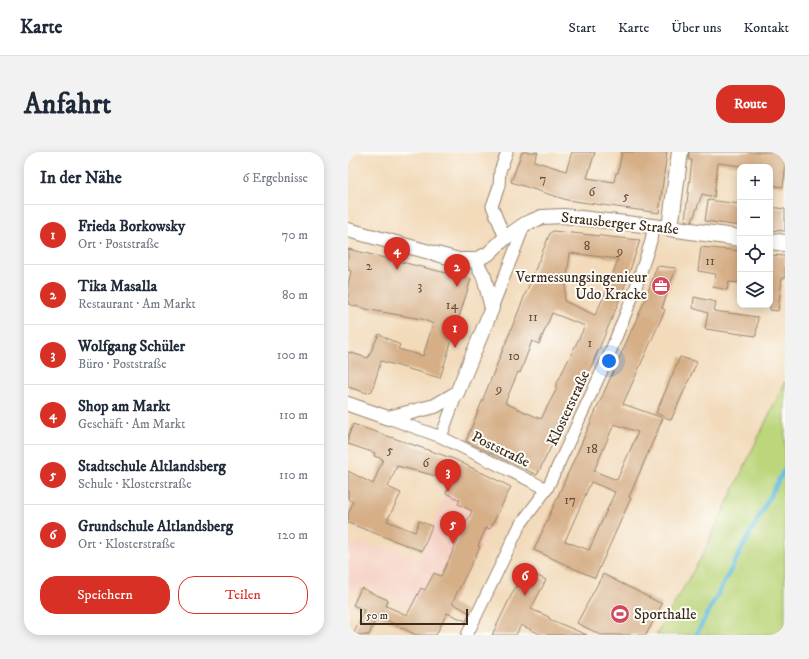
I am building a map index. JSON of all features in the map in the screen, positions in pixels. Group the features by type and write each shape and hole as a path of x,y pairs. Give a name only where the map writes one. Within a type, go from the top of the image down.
{"main road":[{"path":"670,228 680,152"},
{"name":"Strausberger Straße","path":"670,228 737,238"},
{"path":"773,241 785,243"}],"street":[{"path":"505,238 492,206 499,186 500,171 507,152"},
{"name":"Strausberger Straße","path":"476,260 488,254 505,238 525,224 542,217 563,216 670,228"},
{"path":"441,438 457,393 525,224"},
{"name":"Klosterstraße","path":"467,635 520,526 547,489 607,360 634,294 651,241 653,227"},
{"path":"348,230 459,260 476,260 484,277 492,308"},
{"path":"388,418 436,406 457,393"},
{"name":"Poststraße","path":"348,404 441,438 547,489"}],"shaded area":[{"path":"454,459 511,487 438,630 414,608 361,584 357,593 348,589 348,542 396,550 419,559 446,493 449,480 445,478"}],"green space":[{"path":"785,381 785,635 656,635 701,558"}],"building":[{"path":"522,152 538,152 534,161 566,171 572,152 595,152 587,178 614,182 616,173 618,173 622,152 667,152 659,213 567,200 511,182"},
{"path":"689,152 785,152 783,187 773,185 773,164 737,164 737,165 718,163 714,197 702,194 692,222 685,220 692,160 689,160"},
{"path":"708,200 737,204 737,226 705,221"},
{"path":"773,207 785,209 785,231 773,230"},
{"path":"553,231 640,240 622,294 593,363 537,475 466,441 550,233","holes":["570,253 618,259 608,288 595,315 564,301","552,313 585,326 555,387 557,388 541,419 505,403 518,372 520,373 532,341 539,344"]},
{"path":"701,247 737,251 737,283 729,282 727,290 713,287 716,274 698,271"},
{"path":"348,249 471,279 440,378 381,361 372,391 367,393 348,387 348,352 368,358 379,334 400,345 398,349 423,356 433,324 422,319 370,310 348,304 348,285 351,271 348,270"},
{"path":"773,255 785,256 785,278 782,278 778,311 770,310 770,308 773,308"},
{"path":"657,266 676,268 662,308 665,310 623,404 663,418 629,497 631,498 595,578 534,550 645,300","holes":["614,424 638,432 617,480 594,471","591,482 615,492 589,550 565,541"]},
{"path":"694,297 716,302 714,311 758,317 756,336 705,329 708,313 693,308"},
{"path":"680,357 697,362 671,420 656,413"},
{"path":"353,424 454,459 511,487 490,529 486,528 478,546 480,547 452,603 470,613 466,621 447,613 436,635 416,635 377,615 369,635 353,635 364,610 353,605 361,588 388,600 386,606 407,615 421,588 425,590 434,573 441,576 472,511 458,504 460,500 446,493 452,480 397,466 388,487 401,493 387,521 415,532 419,521 432,526 422,551 348,523 348,515 353,502 348,499 348,471 373,484 383,459 374,456 375,453 348,444 348,437"},
{"path":"524,569 546,580 531,609 549,617 549,619 587,635 542,635 521,625 516,635 492,635"},
{"name":"Sporthalle","path":"603,574 662,604 646,635 601,635 577,623"}],"waterway":[{"path":"696,635 785,468"}],"place":[{"name":"Shop am Markt","path":"397,270"},
{"name":"Vermessungsingenieur Udo Kracke","path":"661,286"},
{"name":"Tika Masalla","path":"457,287"},
{"name":"Frieda Borkowsky","path":"455,348"},
{"name":"Wolfgang Schüler","path":"448,492"},
{"name":"Stadtschule Altlandsberg","path":"453,544"},
{"name":"Grundschule Altlandsberg","path":"525,596"},
{"name":"Sporthalle","path":"620,614"}]}
